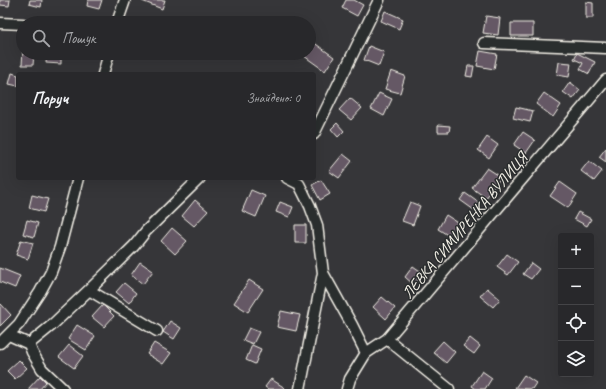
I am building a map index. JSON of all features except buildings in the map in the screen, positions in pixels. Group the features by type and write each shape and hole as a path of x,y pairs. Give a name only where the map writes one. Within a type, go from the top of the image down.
{"street":[{"path":"119,16 125,0"},
{"path":"316,130 379,0"},
{"path":"0,23 16,24"},
{"path":"484,43 606,48"},
{"path":"104,72 107,60"},
{"name":"ЛЕВКА СИМИРЕНКА ВУЛИЦЯ","path":"346,389 350,379 366,353 387,339 606,80"},
{"path":"0,343 19,324 51,272 60,247 77,180"},
{"path":"29,344 51,326 89,290 198,180"},
{"path":"293,180 299,184 310,206 317,225 323,273 300,389"},
{"path":"323,273 366,353"},
{"path":"89,290 157,331"},
{"path":"9,335 29,344 42,369 63,389"},
{"path":"387,339 449,389"}]}
